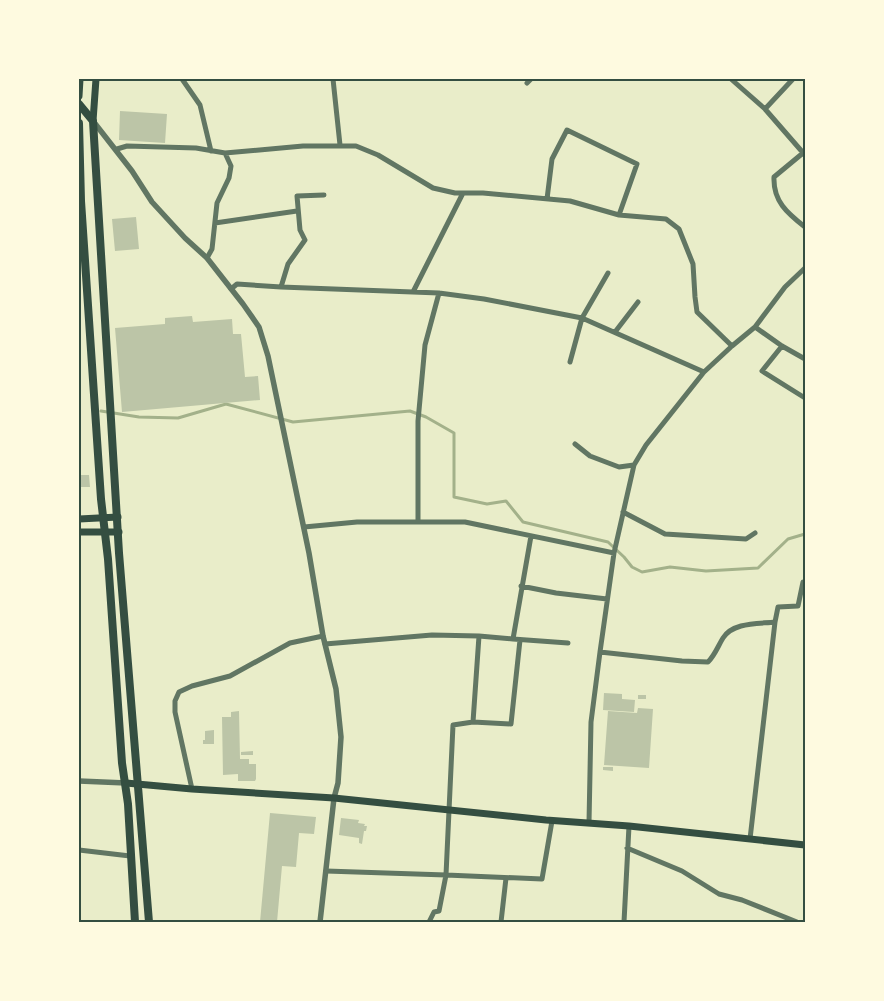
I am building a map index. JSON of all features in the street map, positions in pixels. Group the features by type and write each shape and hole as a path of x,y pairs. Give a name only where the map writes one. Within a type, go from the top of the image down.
{"main road":[{"path":"79,96 80,79"},
{"path":"96,79 94,120 119,553 149,922"},
{"path":"79,104 94,120"},
{"path":"79,123 80,201 102,519 105,532 122,763 126,783 135,922"},
{"path":"79,520 118,517"},
{"path":"79,532 119,532"},
{"path":"126,783 334,798 805,845"}],"street":[{"path":"182,79 200,105 211,151"},
{"path":"333,79 340,144"},
{"path":"527,84 531,79"},
{"path":"731,79 765,109 804,154 774,177 774,186 780,204 805,227"},
{"path":"765,109 793,79"},
{"path":"94,120 117,149 152,202 185,238 207,258 243,304 258,327 268,356 304,527 323,636 336,689 341,737 338,782 334,798 320,922"},
{"path":"547,199 552,159 567,130 638,164 619,215"},
{"path":"117,149 128,146 196,148 225,153 302,146 340,144 356,146 378,155 433,188 455,194 484,193 570,201 619,215 666,219 679,229 694,264 695,297 698,312 732,346"},
{"path":"207,258 212,249 217,203 229,178 231,166 225,153"},
{"path":"413,292 463,194"},
{"path":"281,287 288,264 305,240 300,230 297,196 324,195"},
{"path":"215,223 297,211"},
{"path":"589,823 591,722 614,552 634,465 646,445 704,372 755,327 785,287 805,268"},
{"path":"570,362 582,318 608,273"},
{"path":"799,273 805,277"},
{"path":"231,289 237,284 440,293 582,318 704,372"},
{"path":"418,522 419,412 425,345 440,293"},
{"path":"615,332 638,302"},
{"path":"755,327 805,359"},
{"path":"782,346 762,371 805,398"},
{"path":"575,444 590,456 619,467 634,465"},
{"path":"623,512 665,534 746,539 755,533"},
{"path":"304,527 357,522 465,522 614,552"},
{"path":"513,639 531,536"},
{"path":"750,839 778,606 798,606 803,582 805,582"},
{"path":"521,586 556,593 607,599"},
{"path":"600,652 708,662 724,636 734,628 744,625 775,622"},
{"path":"325,644 432,634 568,643"},
{"path":"192,789 175,712 175,701 179,692 192,686 230,676 290,643 323,636"},
{"path":"473,722 479,636"},
{"path":"429,922 434,912 439,911 446,875 453,725 473,722 511,724 520,640"},
{"path":"79,781 126,783"},
{"path":"326,871 542,879 552,821"},
{"path":"624,922 629,826"},
{"path":"627,848 682,871 719,894 742,900 796,922"},
{"path":"79,850 130,856"},
{"path":"501,922 506,878"}],"building":[{"path":"120,111 167,114 165,143 119,140"},
{"path":"136,217 139,249 115,251 112,219"},
{"path":"192,316 193,322 232,319 233,334 241,334 245,377 258,376 260,400 122,412 115,328 165,324 165,318"},
{"path":"79,475 89,475 90,487 79,487"},
{"path":"604,693 622,694 622,699 635,700 634,712 603,710"},
{"path":"638,695 646,695 646,699 638,699"},
{"path":"638,708 653,709 649,768 604,765 608,711 637,713"},
{"path":"239,711 240,759 249,759 249,764 256,764 255,781 238,781 238,774 223,775 222,717 231,717 231,712"},
{"path":"214,730 214,744 203,744 205,731"},
{"path":"253,751 253,755 241,755 241,752"},
{"path":"603,767 613,767 613,771 603,770"},
{"path":"270,813 316,817 314,834 299,833 296,867 282,866 277,922 260,922"},
{"path":"341,818 359,820 358,823 367,826 366,831 364,831 362,844 359,843 359,838 339,835"}],"waterway":[{"path":"101,411 139,417 178,418 226,404 293,422 410,411 426,417 454,433 454,497 487,504 506,501 523,522 608,542 632,567 642,572 670,567 706,571 758,568 788,539 805,534"}]}
